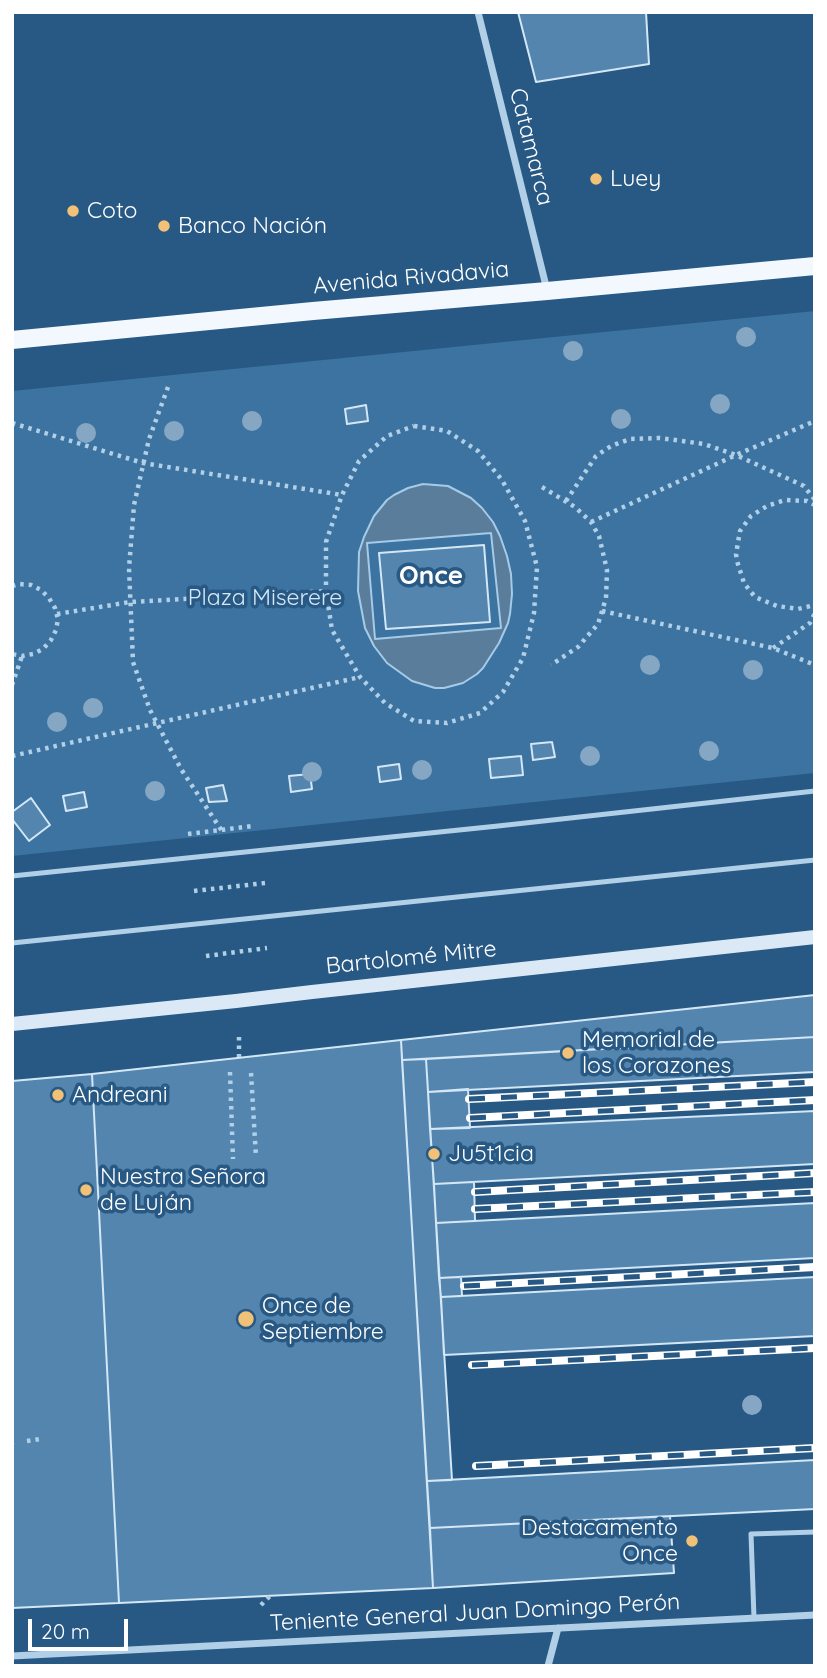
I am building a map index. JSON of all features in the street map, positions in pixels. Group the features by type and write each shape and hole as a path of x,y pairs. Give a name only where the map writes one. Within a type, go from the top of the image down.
{"main road":[{"name":"Avenida Rivadavia","path":"12,340 815,266"},
{"name":"Bartolomé Mitre","path":"12,1024 236,1002 815,937"}],"street":[{"name":"Catamarca","path":"478,12 547,291"},
{"name":"Teniente General Juan Domingo Perón","path":"12,1656 815,1615"},
{"path":"548,1666 558,1628"}],"lane":[{"path":"12,876 815,791"},
{"path":"12,943 815,860"},
{"path":"754,1618 751,1534 815,1532"}],"path":[{"path":"167,387 149,439 134,505 129,568 133,662 150,710 181,769 222,831"},
{"path":"591,522 815,421"},
{"path":"12,423 143,463 342,495"},
{"path":"414,426 447,431 478,451 502,480 525,521 537,567 534,613 523,658 503,692 480,713 446,723 414,721 385,703 360,677 332,630 326,591 326,542 342,495 359,461 387,436 414,426"},
{"path":"566,501 596,456 611,446 630,439 660,438 704,444 736,455 804,486 815,500"},
{"path":"542,487 575,507 591,522 600,536 607,570 606,598 598,624 578,648 551,665"},
{"path":"815,505 807,501 785,500 767,506 751,516 740,531 736,554 744,583 755,597 777,606 798,609 815,606"},
{"path":"12,654 22,656 43,649 56,630 57,614 49,598 41,590 31,585 13,584"},
{"path":"57,614 130,601 326,591"},
{"path":"602,611 773,648 815,665"},
{"path":"773,648 810,623 815,613"},
{"path":"12,685 22,656"},
{"path":"12,756 360,677"},
{"path":"188,834 253,826"},
{"path":"194,891 265,884"},
{"path":"206,956 267,948"},
{"path":"239,1038 239,1058"},
{"path":"230,1072 233,1159"},
{"path":"251,1073 256,1157"},
{"path":"27,1441 40,1439"},
{"path":"261,1605 271,1595"}],"green space":[{"name":"Plaza Miserere","path":"815,311 815,773 12,856 12,391"}],"shaded area":[{"path":"423,484 448,486 471,498 493,522 507,556 511,574 510,614 499,643 477,674 463,683 444,688 412,681 387,663 365,628 358,591 359,552 374,516 387,500 408,488","holes":["491,533 501,628 375,639 367,543"]}],"building":[{"path":"518,12 646,12 649,64 536,82"},
{"path":"366,405 368,421 347,424 345,409"},
{"path":"484,545 490,622 386,629 379,553"},
{"path":"552,742 555,757 533,760 531,744"},
{"path":"521,756 523,775 491,778 489,759"},
{"path":"399,764 401,779 380,782 378,767"},
{"path":"310,774 312,789 291,792 289,776"},
{"path":"223,785 227,801 209,802 206,788"},
{"path":"84,792 87,807 66,811 63,796"},
{"path":"31,798 50,825 29,841 12,819 12,812"},
{"path":"815,995 815,1037 402,1060 401,1040"},
{"path":"815,1037 815,1072 428,1092 426,1059"},
{"path":"401,1040 433,1588 119,1603 92,1074"},
{"path":"426,1059 452,1480 427,1481 402,1060"},
{"path":"92,1074 119,1603 12,1608 12,1081"},
{"path":"468,1089 470,1128 430,1129 428,1092"},
{"path":"815,1111 815,1164 434,1184 430,1129"},
{"path":"474,1182 475,1221 436,1223 434,1184"},
{"path":"815,1203 815,1258 439,1278 436,1223"},
{"path":"461,1277 462,1296 441,1297 439,1278"},
{"path":"815,1277 815,1336 444,1355 441,1297"},
{"path":"815,1460 815,1509 430,1528 427,1481"},
{"path":"670,1516 674,1573 433,1588 430,1528"}],"railway":[{"path":"469,1099 815,1082"},
{"path":"470,1118 815,1100"},
{"path":"475,1192 815,1173"},
{"path":"475,1209 815,1192"},
{"path":"464,1286 815,1267"},
{"path":"472,1365 815,1348"},
{"path":"476,1466 815,1448"}],"place":[{"name":"Luey","path":"596,179"},
{"name":"Coto","path":"73,211"},
{"name":"Banco Nación","path":"164,226"},
{"name":"Memorial de los Corazones","path":"568,1053"},
{"name":"Andreani","path":"58,1095"},
{"name":"Ju5t1cia","path":"434,1154"},
{"name":"Nuestra Señora de Luján","path":"86,1190"},
{"name":"Once de Septiembre","path":"246,1319"},
{"name":"Destacamento Once","path":"692,1541"}],"district":[{"name":"Once","path":"431,576"}]}
